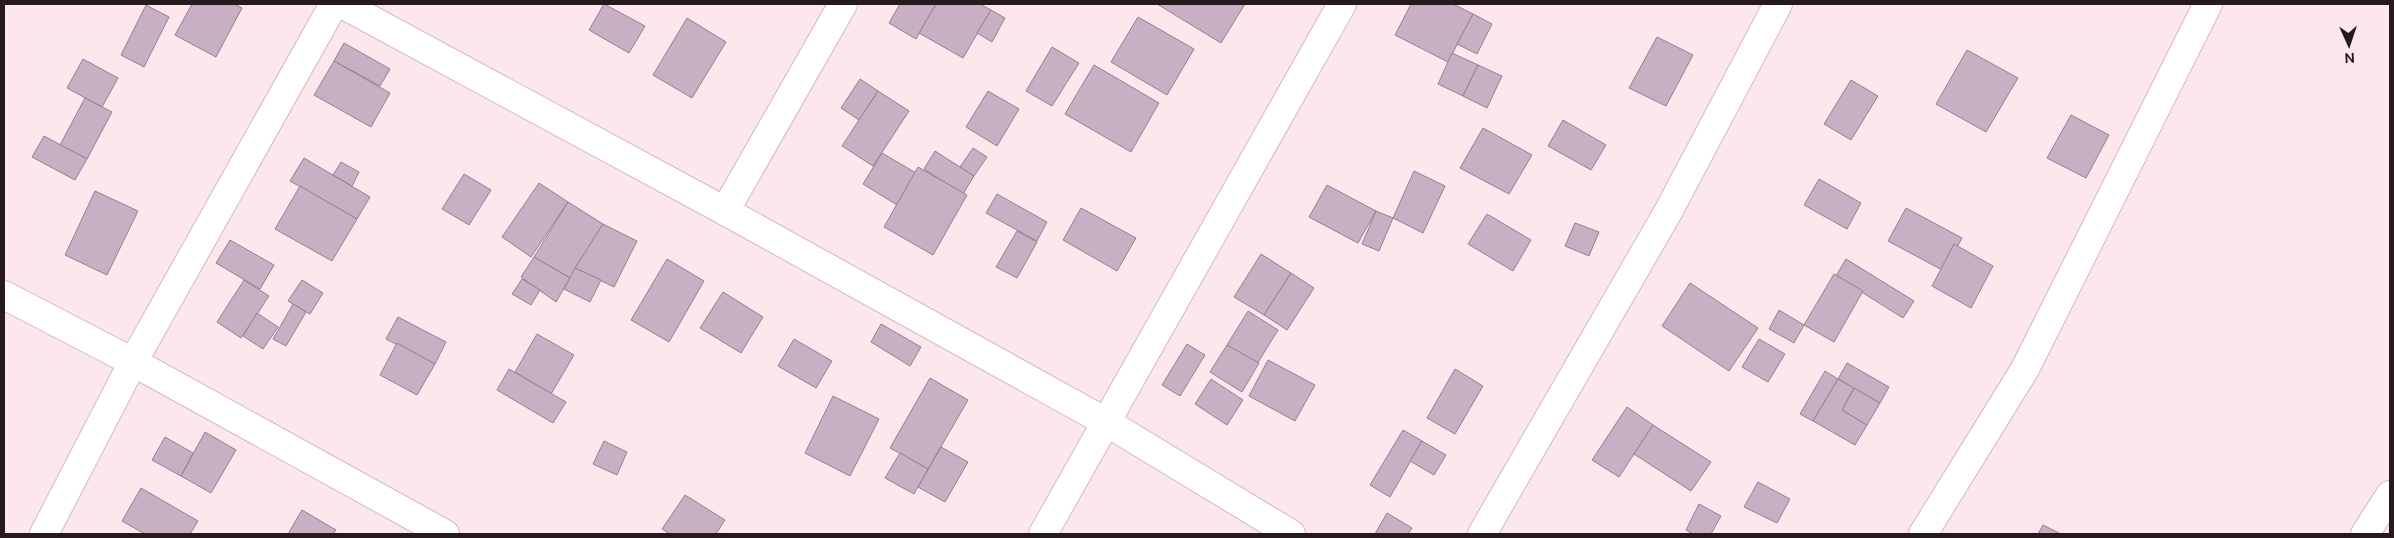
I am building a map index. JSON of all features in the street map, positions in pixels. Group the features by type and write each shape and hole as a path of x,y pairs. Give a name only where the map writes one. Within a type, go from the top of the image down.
{"street":[{"path":"44,534 133,362 334,4"},
{"path":"342,4 725,211 1106,422 1291,534"},
{"path":"725,211 843,4"},
{"path":"1043,534 1342,4"},
{"path":"1482,534 1668,212 1778,4"},
{"path":"1923,534 2025,369 2208,4"},
{"path":"4,295 133,362 445,534"},
{"path":"2365,534 2390,495"}],"building":[{"path":"192,4 234,4 242,8 216,57 175,35"},
{"path":"604,4 645,26 629,53 589,30"},
{"path":"900,4 936,4 916,39 889,23"},
{"path":"936,4 980,4 991,10 963,58 919,33"},
{"path":"1157,4 1245,4 1221,43"},
{"path":"1411,4 1453,4 1473,14 1448,62 1395,35"},
{"path":"146,5 169,17 144,67 121,55"},
{"path":"991,10 1005,18 992,42 977,33"},
{"path":"1473,14 1492,24 1477,54 1457,44"},
{"path":"1138,17 1194,49 1167,95 1111,62"},
{"path":"687,18 726,42 692,98 653,75"},
{"path":"1657,37 1693,55 1666,106 1629,88"},
{"path":"344,43 390,69 380,86 334,61"},
{"path":"1052,47 1079,63 1052,106 1026,91"},
{"path":"1967,50 2018,78 1986,132 1936,104"},
{"path":"1452,53 1478,65 1463,96 1438,84"},
{"path":"83,59 118,78 102,107 67,88"},
{"path":"334,61 390,93 371,127 314,95"},
{"path":"1094,65 1159,103 1131,152 1065,114"},
{"path":"1478,65 1502,76 1487,108 1463,96"},
{"path":"860,79 878,91 859,120 841,108"},
{"path":"1851,80 1878,96 1851,140 1824,124"},
{"path":"878,91 909,111 873,166 842,146"},
{"path":"988,91 1019,109 997,146 966,127"},
{"path":"85,98 112,112 87,159 60,145"},
{"path":"2071,115 2109,135 2086,178 2047,158"},
{"path":"1563,120 1606,145 1591,170 1548,146"},
{"path":"1483,128 1532,155 1509,194 1460,168"},
{"path":"44,136 87,159 75,180 32,157"},
{"path":"973,148 987,157 974,176 960,167"},
{"path":"935,151 974,176 963,194 924,169"},
{"path":"882,153 916,173 897,205 863,184"},
{"path":"304,158 370,197 357,219 290,181"},
{"path":"341,162 359,172 352,186 333,175"},
{"path":"918,167 967,195 933,255 884,227"},
{"path":"1414,171 1445,186 1423,233 1393,218"},
{"path":"464,174 491,190 469,225 442,209"},
{"path":"1819,179 1861,203 1847,229 1804,205"},
{"path":"539,183 568,202 531,257 502,237"},
{"path":"1327,185 1376,211 1358,243 1309,217"},
{"path":"300,186 357,219 332,261 275,229"},
{"path":"95,191 138,211 107,275 65,255"},
{"path":"997,194 1047,222 1037,241 986,213"},
{"path":"568,202 603,224 570,278 534,257"},
{"path":"1081,208 1136,238 1117,271 1063,240"},
{"path":"1906,208 1962,238 1944,271 1888,241"},
{"path":"1376,211 1393,218 1379,251 1362,244"},
{"path":"1487,214 1531,240 1513,271 1468,244"},
{"path":"1575,223 1599,232 1589,256 1565,246"},
{"path":"603,224 637,241 614,287 575,268"},
{"path":"1017,231 1037,242 1017,278 996,267"},
{"path":"230,240 274,265 260,289 216,263"},
{"path":"1954,244 1993,266 1971,308 1932,286"},
{"path":"1261,254 1291,273 1264,315 1234,297"},
{"path":"534,257 570,278 556,302 521,277"},
{"path":"667,259 704,281 669,342 631,320"},
{"path":"1846,259 1914,301 1903,318 1836,276"},
{"path":"575,268 601,280 590,302 564,289"},
{"path":"1291,273 1314,288 1287,330 1264,315"},
{"path":"1834,274 1863,291 1834,342 1804,325"},
{"path":"522,279 540,290 531,305 512,294"},
{"path":"244,280 269,296 241,338 217,322"},
{"path":"302,280 323,293 310,314 288,301"},
{"path":"1690,283 1758,328 1729,371 1662,326"},
{"path":"723,292 763,317 741,353 700,328"},
{"path":"293,304 306,312 286,346 273,339"},
{"path":"1779,310 1804,325 1794,343 1769,329"},
{"path":"1248,311 1278,330 1257,364 1227,345"},
{"path":"257,313 278,327 263,349 243,336"},
{"path":"398,317 446,342 435,364 386,339"},
{"path":"881,324 921,347 910,366 871,342"},
{"path":"537,334 574,355 551,394 515,372"},
{"path":"794,339 832,361 816,388 778,366"},
{"path":"1759,339 1785,354 1768,382 1742,367"},
{"path":"397,343 435,364 417,395 380,375"},
{"path":"1187,344 1205,355 1180,396 1162,385"},
{"path":"1227,345 1259,363 1242,392 1210,372"},
{"path":"1268,360 1315,385 1295,421 1249,396"},
{"path":"1847,363 1889,387 1880,403 1838,379"},
{"path":"509,369 566,402 553,423 497,390"},
{"path":"1455,369 1483,386 1455,434 1427,418"},
{"path":"1825,371 1838,379 1813,421 1800,414"},
{"path":"930,378 968,400 928,469 890,448"},
{"path":"1211,379 1243,400 1227,425 1195,404"},
{"path":"1838,379 1854,388 1842,410 1867,425 1855,445 1813,421"},
{"path":"1854,388 1880,403 1867,425 1842,410"},
{"path":"833,396 879,419 850,476 805,453"},
{"path":"1627,407 1653,425 1619,477 1592,460"},
{"path":"1653,425 1711,462 1691,491 1634,454"},
{"path":"1403,430 1422,441 1390,497 1370,485"},
{"path":"205,432 236,450 211,493 181,476"},
{"path":"165,437 193,453 181,476 152,460"},
{"path":"604,441 627,452 617,475 593,464"},
{"path":"1422,441 1446,455 1434,475 1410,461"},
{"path":"941,447 968,462 945,502 918,487"},
{"path":"900,453 928,469 914,494 885,478"},
{"path":"1758,482 1790,499 1777,523 1744,507"},
{"path":"141,488 198,521 190,534 145,534 122,521"},
{"path":"685,495 725,520 716,534 670,534 662,529"},
{"path":"1699,504 1721,516 1711,534 1693,534 1686,530"},
{"path":"302,510 336,530 333,534 288,534"},
{"path":"1387,513 1412,528 1408,534 1375,534"},
{"path":"2043,525 2061,534 2038,534"}]}
